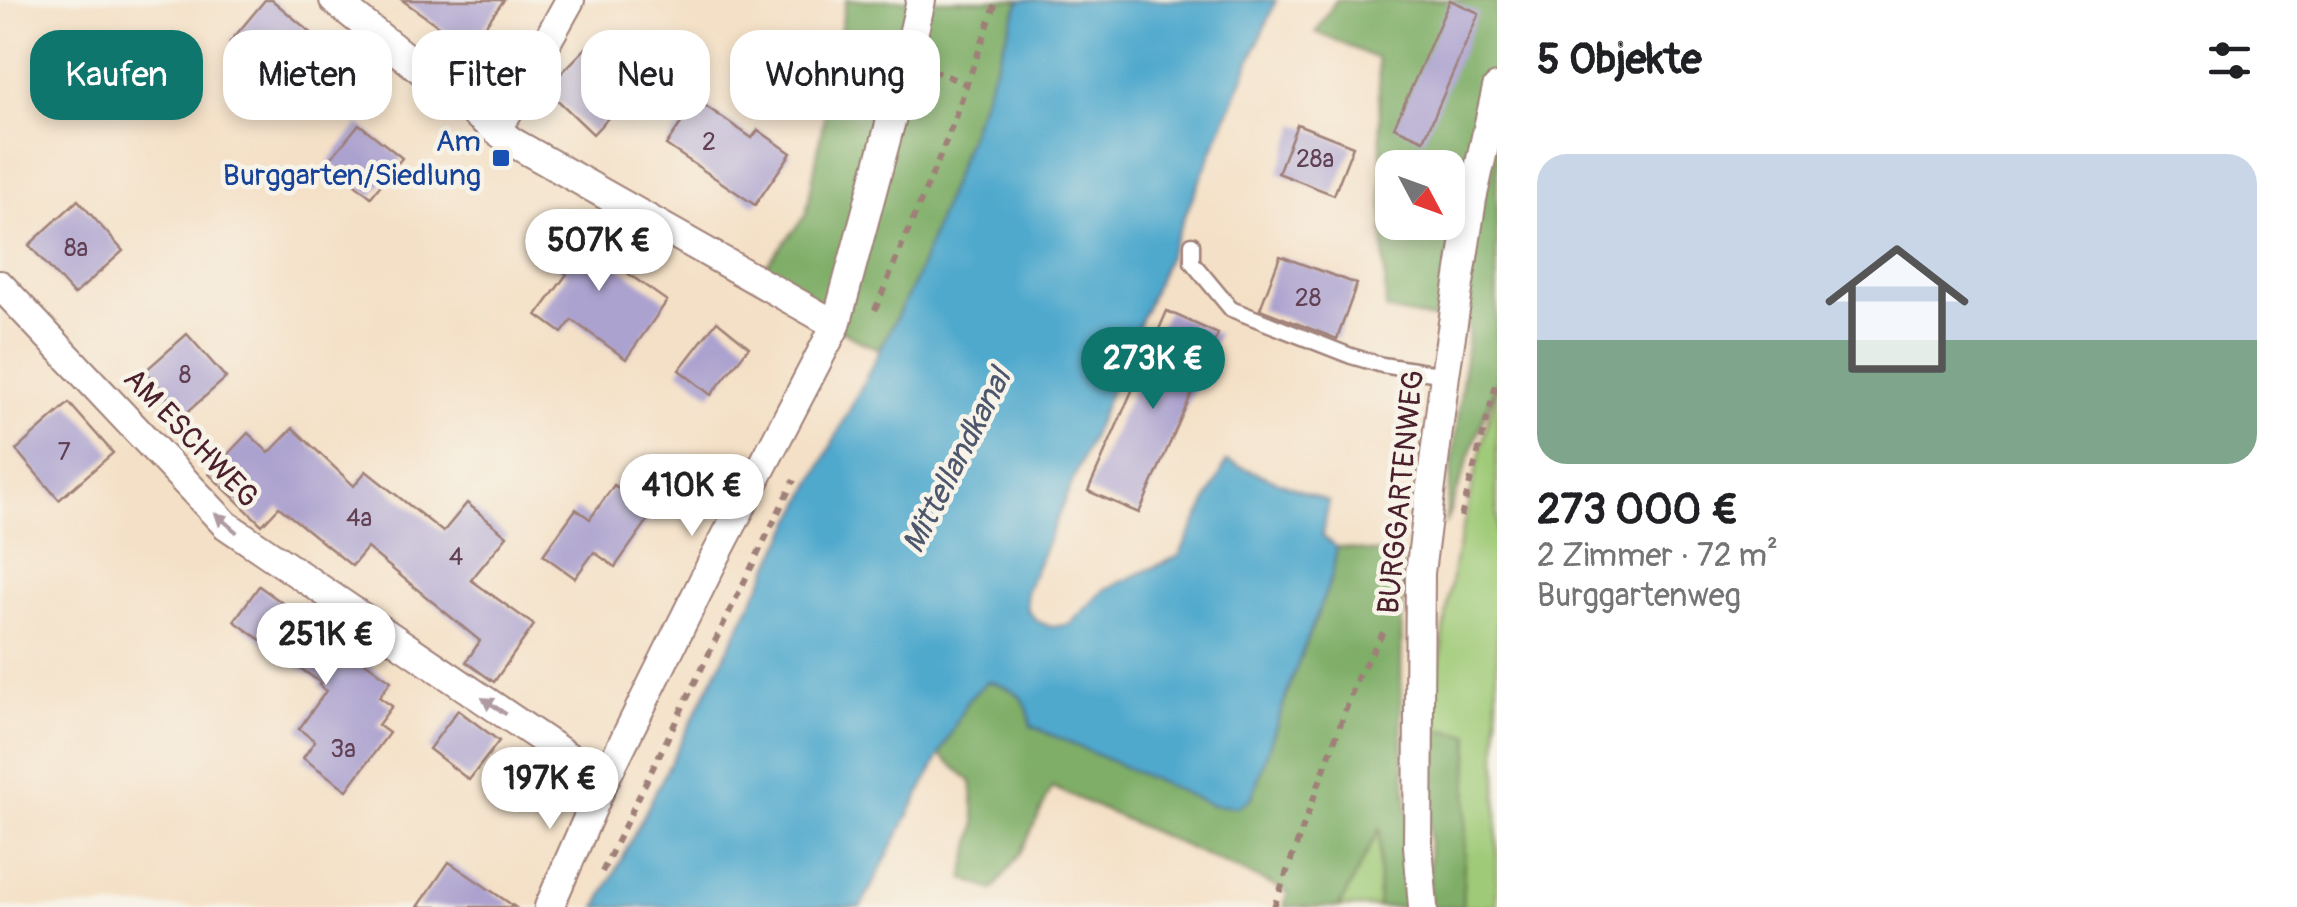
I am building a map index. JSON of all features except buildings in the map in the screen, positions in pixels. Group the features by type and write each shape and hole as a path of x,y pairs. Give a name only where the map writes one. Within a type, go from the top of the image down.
{"street":[{"path":"334,0 496,131 836,325"},
{"path":"496,131 570,0"},
{"path":"549,907 604,781 836,325 921,0"},
{"name":"BURGGARTENWEG","path":"1423,907 1418,845 1420,573 1472,199 1497,88"},
{"name":"AM ESCHWEG","path":"0,285 226,526 604,781"}],"lane":[{"path":"1192,244 1192,262 1231,309 1331,350 1382,366 1445,375"}],"path":[{"path":"1456,534 1497,381"},
{"path":"1274,907 1358,676 1392,618"}],"green space":[{"path":"846,0 1020,0 915,281 880,349 755,279 806,215 824,120 940,120 940,30 840,30"},
{"path":"1336,0 1497,0 1497,380 1445,525 1469,326 1386,310 1384,240 1465,240 1465,150 1381,150 1378,59 1316,32"},
{"path":"1497,382 1497,907 1462,907 1470,735 1430,728 1453,569"},
{"path":"1337,547 1402,556 1401,720 1414,907 1378,907 1380,828 1339,907 1284,907 1288,892 1052,787 1021,853 993,890 963,879 976,826 971,781 940,755 968,700 988,681 1019,695 1032,726 1252,797 1332,576"},
{"path":"1430,728 1470,735 1462,907 1429,907"},
{"path":"1381,825 1378,907 1339,907"}],"water":[{"name":"Mittellandkanal","path":"1020,0 1276,0 1026,592 1027,609 1037,621 1051,627 1070,624 1105,589 1179,556 1227,461 1329,502 1322,536 1337,547 1332,576 1252,797 1238,807 1211,805 1031,726 1027,707 1019,695 988,681 968,700 861,907 597,907 915,281"}],"place":[{"name":"Am Burggarten/Siedlung","path":"501,158"}]}
